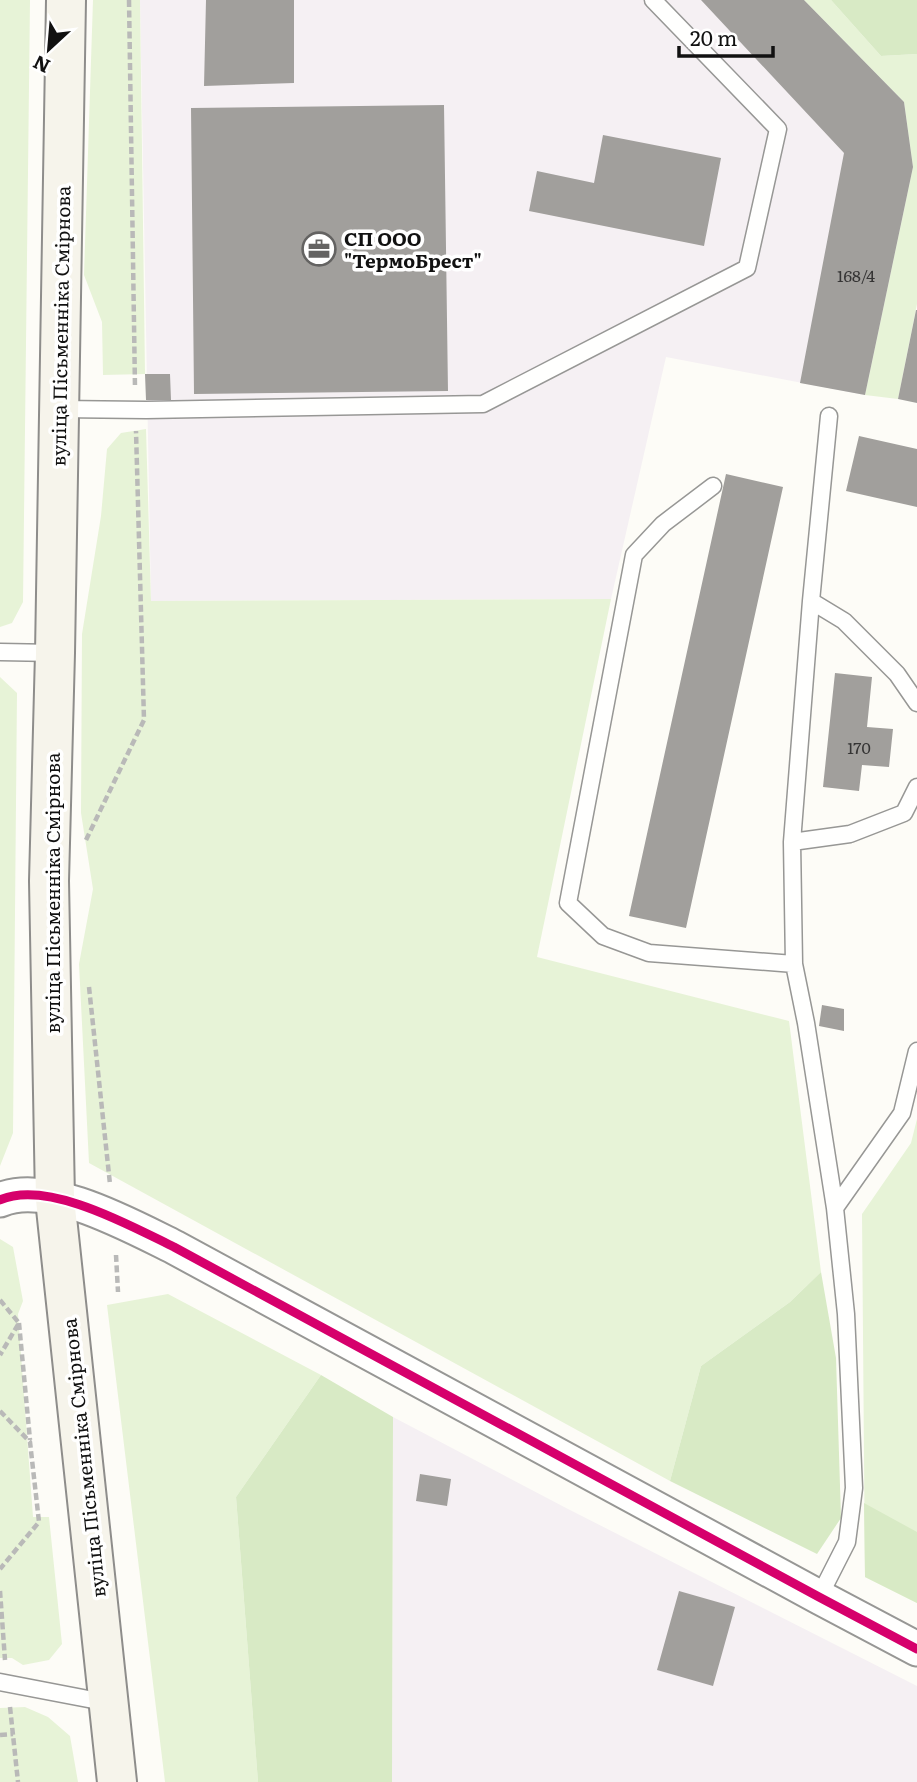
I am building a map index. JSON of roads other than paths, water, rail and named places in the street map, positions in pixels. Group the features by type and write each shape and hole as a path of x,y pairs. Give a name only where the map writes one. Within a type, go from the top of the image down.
{"main road":[{"name":"вуліца Пісьменніка Смірнова","path":"66,0 49,881 55,1199 117,1782"}],"street":[{"path":"0,1200 24,1196 55,1199 113,1217 186,1253 917,1648"}],"lane":[{"path":"59,409 483,404 747,268 778,129 653,0"},
{"path":"819,1597 847,1542 854,1488 846,1314 835,1209 794,964 792,842 829,416"},
{"path":"713,486 663,524 634,555 568,903 604,936 649,953 794,964"},
{"path":"811,601 844,621 897,674 917,703"},
{"path":"0,653 55,653"},
{"path":"792,842 850,834 904,813 917,787"},
{"path":"835,1209 902,1114 917,1051"},
{"path":"0,1682 109,1703"}],"place":[{"name":"СП ООО \"ТермоБрест\"","path":"319,249"}]}
